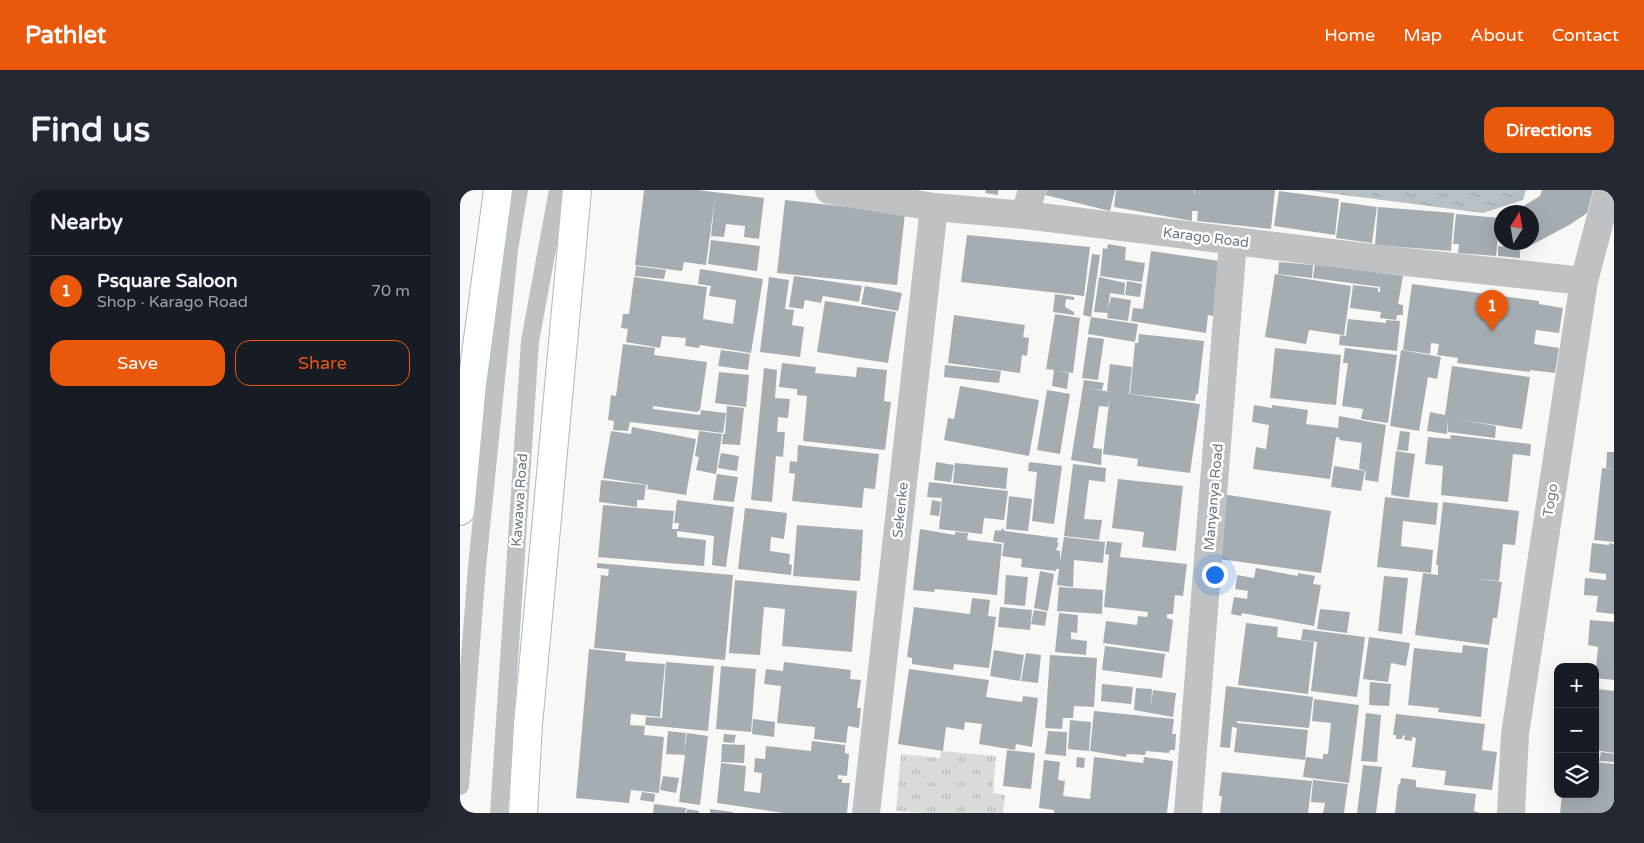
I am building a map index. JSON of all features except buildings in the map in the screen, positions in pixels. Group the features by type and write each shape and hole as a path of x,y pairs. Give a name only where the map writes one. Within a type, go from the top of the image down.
{"main road":[{"path":"460,511 466,383 498,190"},
{"name":"Kawawa Road","path":"523,813 528,725 578,190"}],"street":[{"name":"Karago Road","path":"829,190 934,207 1029,202 1233,240 1584,281"},
{"name":"Togo","path":"1511,813 1515,734 1584,281 1608,190"},
{"name":"Sekenke","path":"866,813 934,207"},
{"name":"Manyanya Road","path":"1188,813 1233,240"}],"lane":[{"path":"460,786 477,567 510,250 519,190"},
{"name":"Kawawa Road","path":"499,813 530,341 558,190"}],"green space":[{"path":"941,751 996,756 993,793 1005,795 1003,813 922,813 896,811 901,754 940,758"}],"water":[{"path":"1305,190 1526,190 1523,200 1508,205 1494,205 1494,209 1483,213"}],"place":[{"name":"Psquare Saloon","path":"1492,331"}]}
